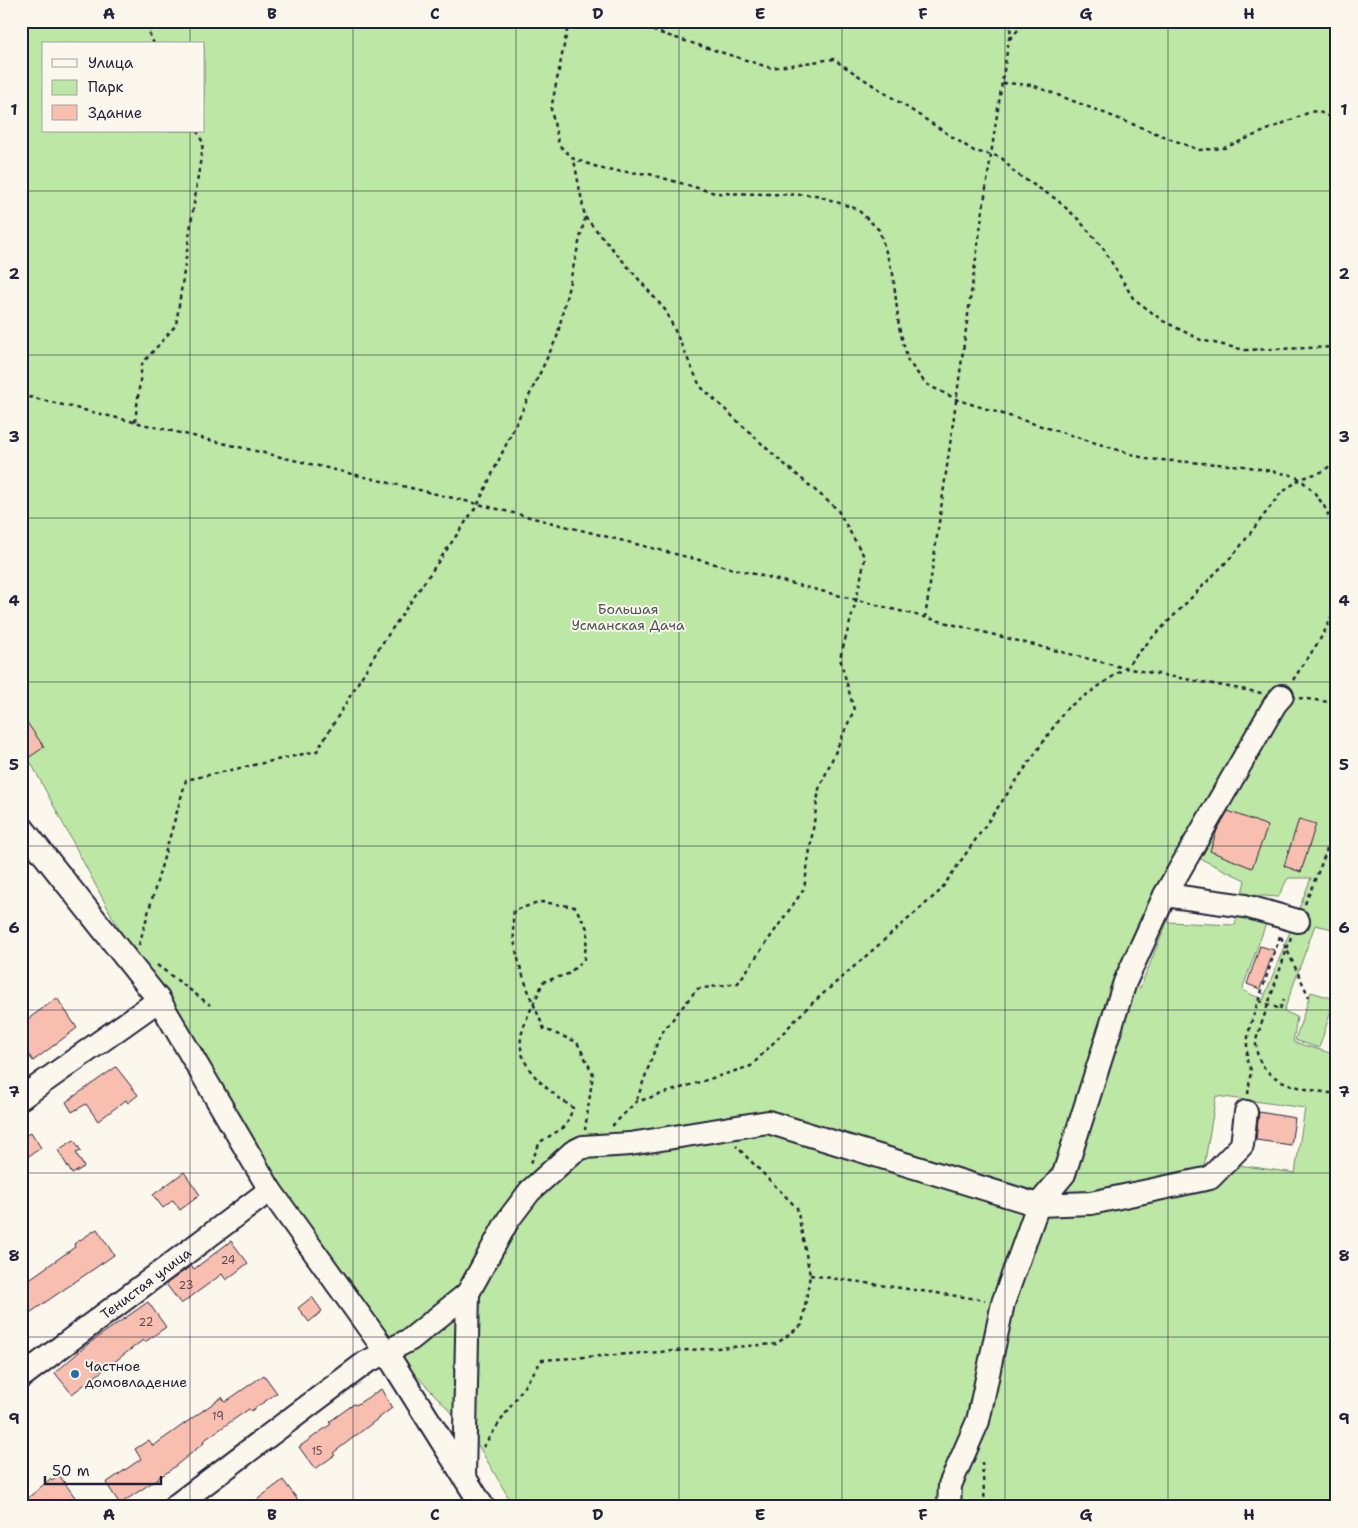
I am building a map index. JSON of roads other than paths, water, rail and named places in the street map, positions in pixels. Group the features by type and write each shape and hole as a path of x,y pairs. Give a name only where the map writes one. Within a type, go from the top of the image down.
{"street":[{"path":"949,1507 950,1484 978,1421 1003,1303 1038,1205 1064,1174 1125,982 1165,895 1275,704 1282,696"},
{"path":"21,826 29,854 159,1000 270,1190 386,1352 483,1507"},
{"path":"1165,895 1246,906 1298,921"},
{"path":"21,1098 159,1000"},
{"path":"174,1507 364,1363 411,1339 468,1293 508,1220 530,1191 573,1152 583,1146 630,1144 753,1123 775,1123 1038,1205 1091,1203 1210,1178 1242,1144 1246,1112"},
{"name":"Тенистая улица","path":"21,1377 270,1190"},
{"path":"464,1476 468,1293"}],"place":[{"name":"Частное домовладение","path":"75,1374"}],"park label":[{"name":"Большая Усманская Дача","path":"628,618"}]}
